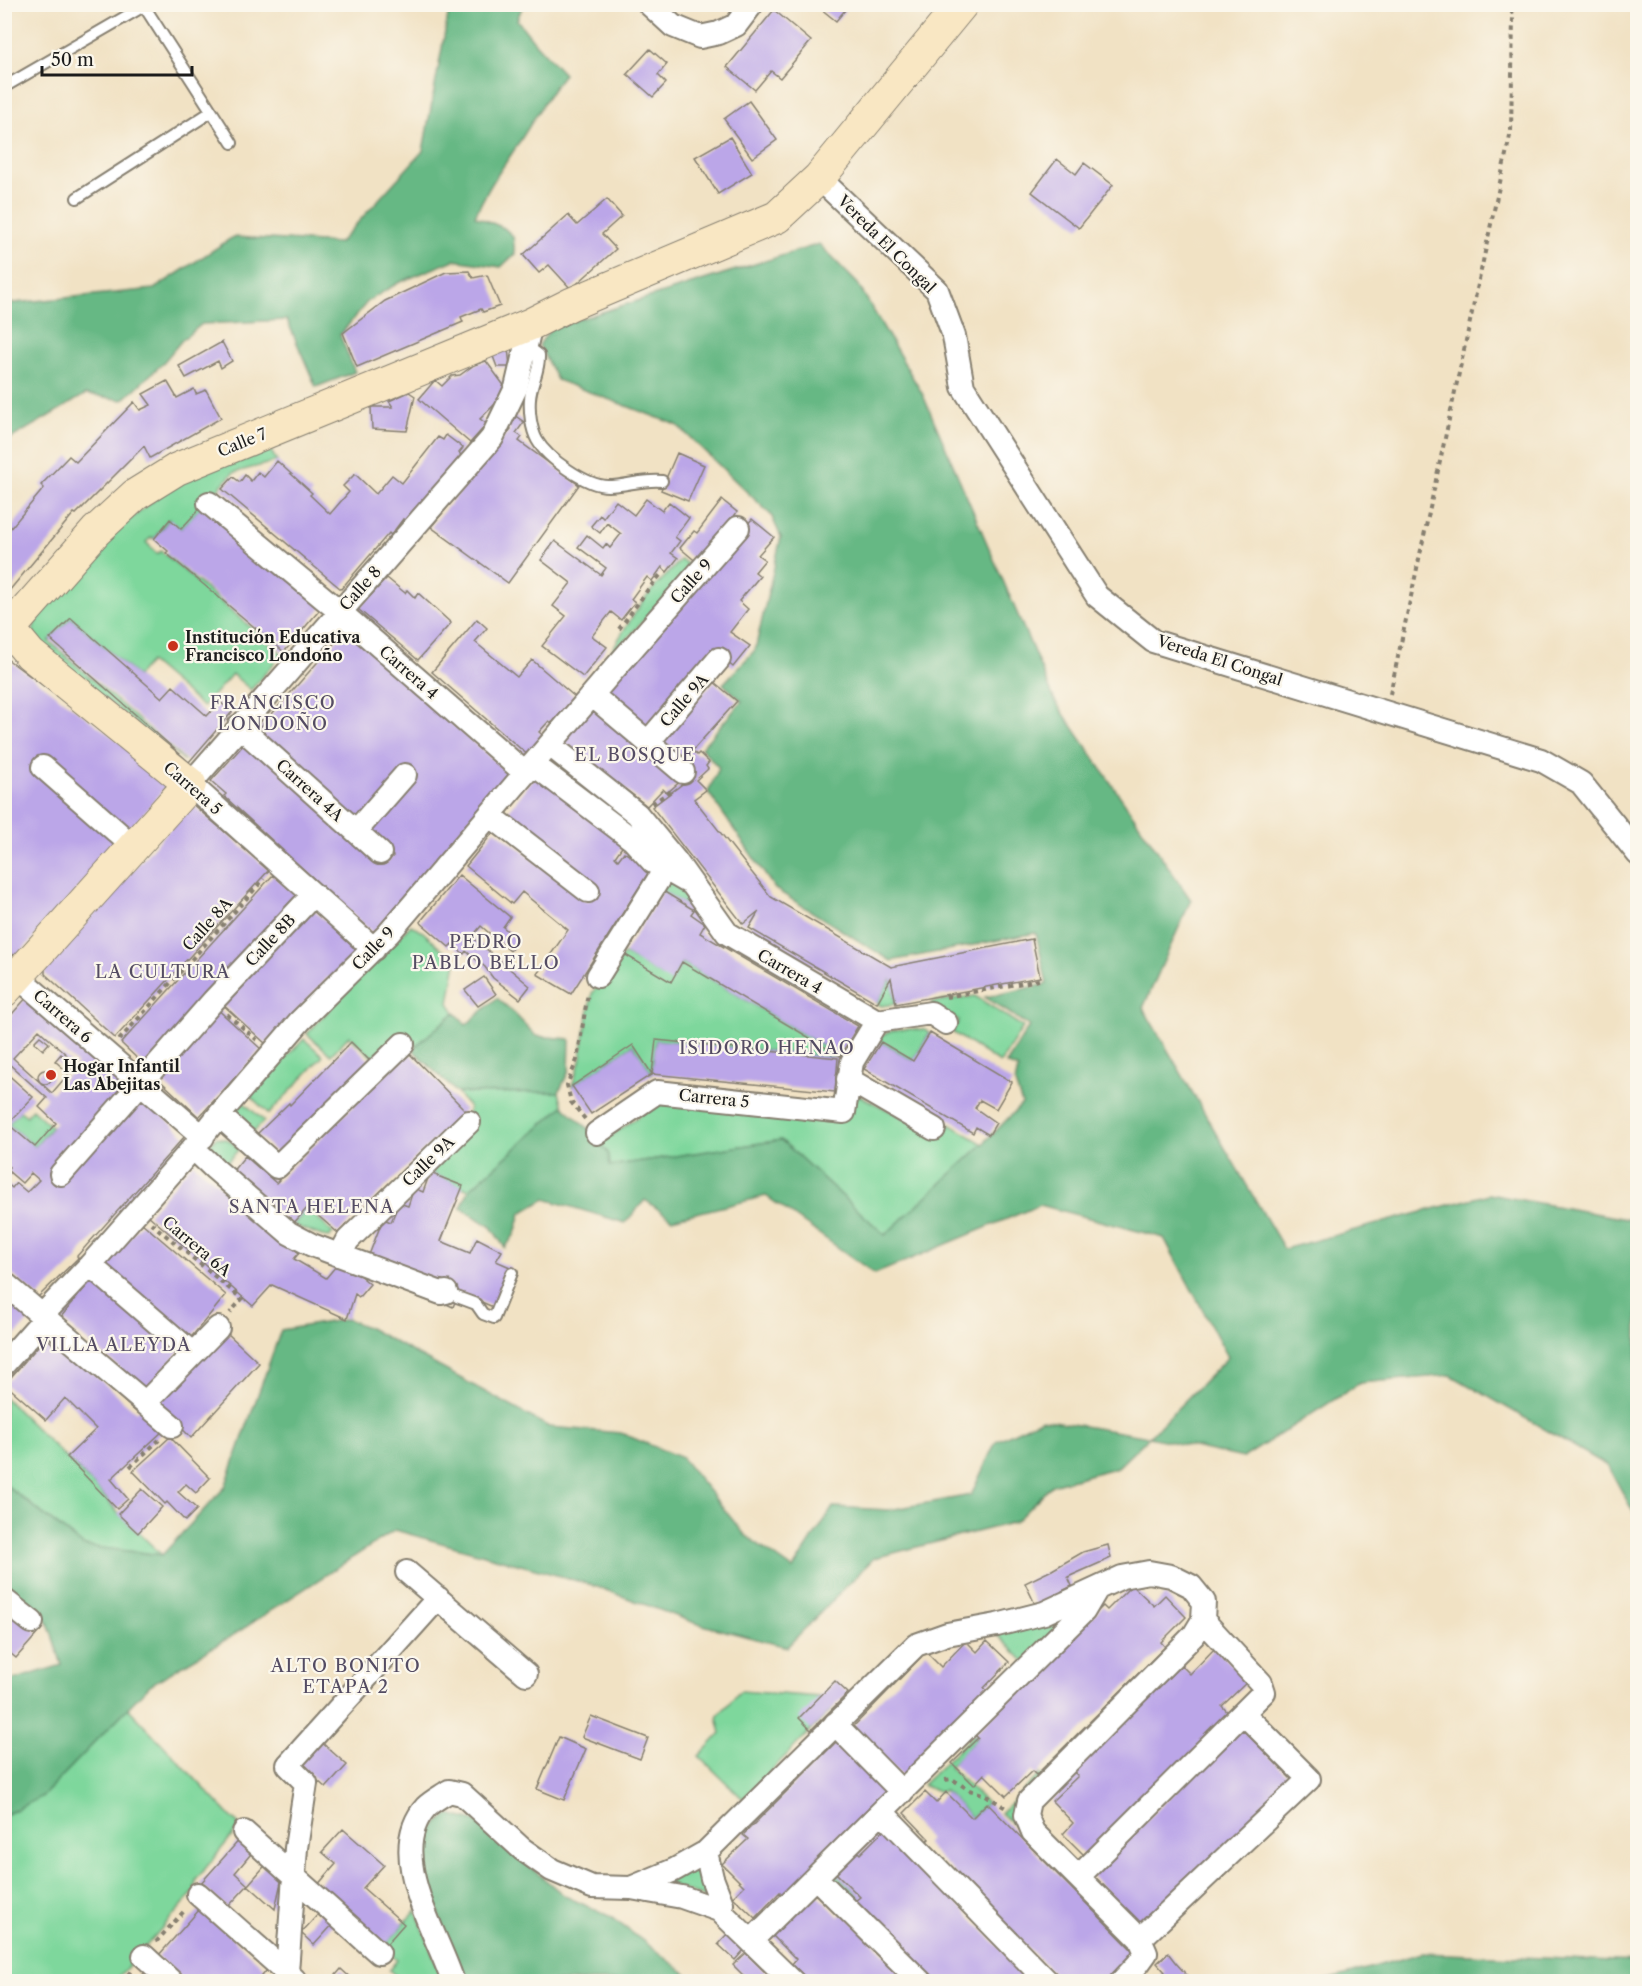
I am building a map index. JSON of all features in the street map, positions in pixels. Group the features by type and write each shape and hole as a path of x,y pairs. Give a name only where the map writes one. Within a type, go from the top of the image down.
{"main road":[{"name":"Calle 7","path":"7,633 96,531 135,495 177,469 532,330 571,304 777,217 819,178 962,4"},
{"name":"Carrera 5","path":"7,633 190,784"},
{"name":"Calle 8","path":"9,977 134,847 190,784"}],"street":[{"path":"649,4 673,26 700,37 719,33 736,25 752,4"},
{"name":"Vereda El Congal","path":"819,178 937,290 954,336 963,387 1097,596 1153,640 1541,760 1581,783 1638,854"},
{"name":"Calle 8","path":"190,784 492,438 516,388 532,330"},
{"name":"Carrera 4","path":"208,502 529,768 633,840 653,862 690,883"},
{"name":"Calle 9","path":"4,1364 44,1319 49,1308 198,1143 219,1115 300,1021 374,950 738,528"},
{"name":"Calle 9A","path":"649,741 719,659"},
{"path":"592,695 683,772"},
{"name":"Carrera 4A","path":"239,726 380,853"},
{"name":"Carrera 4","path":"550,745 637,814 675,860 727,933 877,1021"},
{"path":"44,768 134,847"},
{"path":"356,831 405,775"},
{"name":"Carrera 5","path":"190,784 374,950"},
{"path":"491,816 588,891"},
{"path":"598,976 665,869"},
{"name":"Calle 8B","path":"61,1174 213,1001 313,895"},
{"name":"Carrera 6","path":"9,977 140,1083 198,1143 215,1169 289,1233 312,1245 441,1293 452,1294"},
{"path":"934,1129 848,1079 852,1062 877,1021 939,1018"},
{"path":"219,1115 277,1167 402,1044"},
{"name":"Carrera 5","path":"597,1133 657,1092 844,1112 848,1079"},
{"name":"Calle 9A","path":"340,1255 348,1240 469,1122"},
{"path":"90,1265 192,1353"},
{"path":"4,1283 172,1426"},
{"path":"145,1403 218,1328"},
{"path":"407,1572 526,1674"},
{"path":"631,1888 674,1870 706,1852 916,1645 947,1634 1044,1613 1122,1576 1149,1572 1171,1576 1191,1586 1204,1602 1203,1620 1194,1635 1029,1801 1026,1815 1033,1832 1140,1939 1146,1953 1120,1982"},
{"path":"752,1940 1084,1611 1098,1589"},
{"path":"289,1978 294,1877 306,1783 288,1765 438,1598"},
{"path":"4,1600 32,1622"},
{"path":"1078,1877 1264,1692 1261,1683 1203,1620"},
{"path":"1140,1939 1309,1779 1244,1714"},
{"path":"835,1724 907,1787"},
{"path":"453,1982 428,1922 417,1887 409,1848 415,1825 426,1807 449,1791 462,1794 522,1849 552,1870 592,1887 631,1888 682,1897 719,1910 793,1982"},
{"path":"882,1812 1048,1982"},
{"path":"244,1832 379,1953"},
{"path":"706,1852 712,1878 722,1904 719,1910"},
{"path":"816,1878 921,1982"},
{"path":"198,1894 289,1978"},
{"path":"144,1956 172,1982"}],"lane":[{"path":"4,87 144,6 232,143"},
{"path":"77,198 211,112"},
{"path":"532,330 540,367 530,399 533,432 538,442 572,471 594,484 608,486 638,481 662,481"},
{"path":"452,1294 476,1304 483,1314 494,1318 512,1273"}],"path":[{"path":"1386,712 1511,131 1513,16 1510,4"},
{"path":"637,814 645,811 662,795 667,795 686,779 683,772"},
{"name":"Calle 8A","path":"106,1054 278,864"},
{"path":"597,1133 570,1102 567,1085 577,1060 588,993 598,976"},
{"path":"939,1018 928,1000 1039,980"},
{"path":"213,1001 272,1053"},
{"name":"Carrera 6A","path":"136,1211 242,1299"},
{"path":"130,1467 172,1426"},
{"path":"907,1787 952,1779 969,1790 987,1795 1007,1809 1026,1815"},
{"path":"122,1982 198,1894"}],"green space":[{"path":"437,5 523,5 517,20 564,74 495,179 475,216 504,228 513,236 515,254 501,267 454,260 398,283 368,301 340,335 355,372 316,387 287,320 202,324 182,340 162,364 123,400 86,394 5,442 5,304 154,289 233,237 339,243 423,151 449,10"},
{"path":"819,244 858,284 923,395 1055,701 1191,900 1143,1008 1284,1249 1489,1194 1637,1221 1637,1519 1608,1466 1451,1375 1360,1383 1243,1458 1149,1437 1228,1357 1164,1238 1040,1205 875,1274 766,1196 672,1219 645,1200 625,1223 545,1199 521,1213 515,1234 505,1248 491,1227 461,1208 469,1190 563,1106 590,1130 609,1154 610,1166 781,1140 885,1235 983,1144 1022,1104 1015,1083 1018,1069 1006,1064 1029,1026 985,997 1047,984 1036,933 891,961 775,889 708,792 719,768 701,748 742,701 723,684 755,650 781,537 771,515 677,425 557,380 539,345 551,328"},
{"path":"266,443 277,461 233,473 181,529 169,519 154,539 152,537 146,542 157,554 161,551 282,654 251,690 232,674 203,707 150,662 137,676 71,618 49,641 185,761 37,646 33,634 35,620 105,540 181,478"},
{"path":"681,559 691,567 603,666 638,608"},
{"path":"673,880 695,909 694,910 658,889"},
{"path":"411,925 423,932 456,962 449,1003 455,1012 416,1046 401,1034 373,1058 349,1036 331,1055 307,1034 355,981"},
{"path":"624,954 671,981 682,962 840,1056 656,1040 652,1074 633,1045 572,1086 580,1061 592,993"},
{"path":"891,978 896,1004 881,1006 877,1003"},
{"path":"975,996 1023,1027 1000,1063 952,1032 959,1021 932,1005 932,1002"},
{"path":"497,998 536,1036 570,1039 569,1071 559,1092 457,1093 414,1051 416,1046 455,1012 466,1025"},
{"path":"893,1030 926,1030 930,1033 913,1061 878,1040"},
{"path":"304,1039 323,1056 269,1114 249,1095"},
{"path":"559,1092 563,1106 469,1190 431,1173 468,1115 469,1107 457,1093"},
{"path":"858,1095 942,1137 950,1124 983,1144 885,1235 781,1140 609,1166 601,1143 656,1104 670,1103 843,1120"},
{"path":"242,1101 264,1121 254,1132 236,1113 235,1110"},
{"path":"32,1109 52,1127 35,1147 8,1124 20,1111 27,1116"},
{"path":"216,1137 229,1140 239,1149 225,1165 210,1145"},
{"path":"307,1208 333,1233 329,1237 293,1225"},
{"path":"347,1319 369,1328 549,1427 621,1433 682,1458 745,1535 793,1569 833,1507 889,1510 971,1495 996,1441 1042,1419 1149,1437 1118,1467 1052,1485 1015,1522 874,1558 787,1647 695,1623 592,1585 395,1530 235,1634 150,1685 43,1796 5,1815 5,1679 16,1679 62,1665 47,1620 5,1589 4,1484 84,1546 162,1555 225,1487 281,1330"},
{"path":"4,1397 162,1555 84,1546 5,1484"},
{"path":"1078,1608 1025,1662 996,1633"},
{"path":"740,1691 820,1697 832,1709 743,1799 699,1756 721,1733 717,1717"},
{"path":"128,1708 240,1826 196,1880 195,1891 115,1981 5,1982 5,1815 43,1796"},
{"path":"974,1734 978,1738 949,1767 987,1803 972,1818 944,1790 941,1792 923,1784"},
{"path":"1040,1774 1043,1776 1025,1836 1001,1813"},
{"path":"449,1814 475,1821 565,1896 611,1917 696,1981 475,1982 463,1978 444,1930 424,1866 427,1832"},
{"path":"702,1864 712,1900 663,1883"},
{"path":"832,1869 860,1897 852,1904 829,1882"},
{"path":"416,1910 443,1981 402,1981 389,1970 397,1960 383,1948"},
{"path":"1422,1953 1637,1962 1637,1981 1324,1981"}],"building":[{"path":"815,4 850,4 836,21"},
{"path":"774,10 811,41 780,78 771,71 755,90 727,67"},
{"path":"650,49 667,64 658,75 666,83 653,97 627,74"},
{"path":"749,101 777,140 752,158 724,119"},
{"path":"730,137 752,173 718,194 695,157"},
{"path":"1057,159 1076,174 1084,163 1113,185 1079,228 1032,192"},
{"path":"607,199 622,216 602,234 616,249 571,289 549,265 539,273 523,255 568,215 577,225"},
{"path":"469,271 473,278 487,275 500,306 483,312 481,309 461,317 463,322 357,367 343,333 385,301 446,272"},
{"path":"222,342 232,361 221,368 218,361 186,378 179,366"},
{"path":"508,348 510,367 497,367 491,351"},
{"path":"486,361 508,391 480,419 487,424 470,443 419,399 435,380 442,386 452,376 460,375 474,365"},
{"path":"167,381 177,398 194,389 196,394 206,390 221,418 150,458 144,446 76,514 74,513 4,597 4,536 44,488 41,485 69,456 76,462 134,402 140,410 151,405 143,394"},
{"path":"409,392 415,396 407,431 372,429 371,407 393,407 389,401"},
{"path":"514,415 524,422 516,433 522,437 519,441 579,485 508,583 431,527 511,429 506,426"},
{"path":"446,435 463,448 459,453 461,455 406,522 403,519 391,535 389,533 341,589 222,489 233,477 240,482 245,475 251,481 258,472 264,477 277,461 312,493 310,495 330,514 349,492 343,486 355,474 376,494 392,475 402,483 438,437 443,440"},
{"path":"677,453 704,465 688,501 661,490"},
{"path":"646,499 662,511 669,502 689,518 675,537 680,541 671,553 678,558 667,572 662,567 652,581 647,577 631,599 635,602 621,620 611,612 592,636 607,647 583,677 542,646 566,616 553,606 571,583 541,560 555,541 601,575 606,568 578,547 587,535 603,548 606,544 610,548 621,534 607,523 600,533 591,526 600,515 603,518 616,501 634,515"},
{"path":"722,500 737,512 733,518 736,521 699,564 680,548 694,531 697,533"},
{"path":"202,506 323,606 284,652 166,553 168,551 154,539 170,519 181,529"},
{"path":"752,519 774,537 758,555 765,560 755,572 760,576 739,601 748,609 730,632 750,646 733,667 712,649 646,728 602,694"},
{"path":"387,578 405,593 407,590 415,598 418,593 451,623 418,660 358,609"},
{"path":"71,618 162,698 173,686 207,716 220,702 232,712 189,762 50,639"},
{"path":"477,619 487,628 475,642 517,677 532,660 575,697 552,723 549,721 539,732 547,739 530,757 432,672"},
{"path":"346,630 509,774 373,933 224,796 226,794 211,781 247,741 385,864 393,856 353,823 255,733"},
{"path":"7,659 171,780 118,844 16,957 4,947 4,662"},
{"path":"714,682 737,701 692,751 697,755 699,753 709,762 706,766 708,769 696,780 706,790 694,799 771,897 891,967 1032,939 1040,977 896,1004 891,978 877,1003 749,928 759,911 743,924 652,807 689,779 655,744"},
{"path":"592,703 684,778 667,793 663,789 647,806 562,741"},
{"path":"538,773 626,841 615,857 618,860 624,852 651,869 571,994 537,974 568,930 522,892 512,904 466,866 495,830 587,902 591,899 504,817"},
{"path":"192,804 269,870 115,1038 45,974 45,969"},
{"path":"273,875 300,898 145,1066 121,1043"},
{"path":"459,875 510,917 503,927 518,940 510,951 481,926 472,937 530,986 520,999 493,978 485,967 466,951 464,954 452,944 449,947 420,922"},
{"path":"663,891 694,910 691,914 705,924 700,933 858,1026 840,1056 682,962 671,982 624,954"},
{"path":"307,904 356,950 356,954 331,980 328,977 266,1044 219,1001"},
{"path":"484,977 496,994 478,1006 465,990"},
{"path":"28,996 185,1136 77,1256 78,1258 38,1297 5,1268 5,1182 12,1188 16,1183 27,1192 39,1180 31,1173 22,1183 7,1170 9,1167 4,1163 4,1071 33,1097 8,1124 35,1147 56,1123 39,1107 47,1098 9,1064 4,1068 4,1023","holes":["39,1030 77,1064 52,1093 13,1058"]},
{"path":"214,1006 261,1049 199,1117 152,1073"},
{"path":"930,1033 1012,1082 996,1109 980,1100 975,1108 996,1123 989,1135 976,1127 973,1133 864,1069 881,1042 913,1061"},
{"path":"40,1036 49,1043 43,1050 34,1042"},
{"path":"656,1040 838,1058 835,1092 652,1074"},
{"path":"351,1042 371,1062 280,1156 257,1134 289,1103 290,1105"},
{"path":"633,1045 652,1074 591,1114 572,1086"},
{"path":"408,1052 465,1110 338,1233 308,1207 292,1225 231,1173 245,1156 276,1183"},
{"path":"61,1054 70,1062 64,1069 55,1061"},
{"path":"45,1070 50,1072 52,1077 50,1082 45,1084 40,1082 38,1077 40,1072"},
{"path":"193,1163 299,1253 294,1259 326,1278 341,1260 370,1284 359,1297 355,1294 347,1319 272,1285 253,1306 148,1215"},
{"path":"430,1173 463,1186 441,1241 470,1253 477,1238 502,1251 496,1261 510,1267 493,1307 459,1292 453,1307 369,1255 383,1219 391,1222 399,1203 408,1206 414,1188 423,1192"},
{"path":"142,1223 226,1295 188,1341 103,1268"},
{"path":"94,1277 180,1350 146,1390 60,1318"},
{"path":"4,1298 30,1319 9,1343 4,1339"},
{"path":"226,1332 259,1363 191,1438 158,1403"},
{"path":"46,1337 54,1345 57,1342 136,1412 139,1409 164,1430 111,1479 128,1499 117,1509 67,1457 96,1429 65,1398 46,1420 5,1384"},
{"path":"170,1437 210,1478 196,1493 186,1484 178,1492 197,1509 185,1521 133,1471"},
{"path":"142,1489 162,1507 138,1533 118,1514"},
{"path":"1108,1545 1111,1558 1068,1577 1072,1586 1062,1591 1064,1596 1037,1608 1025,1583 1083,1552"},
{"path":"1132,1585 1154,1606 1165,1595 1186,1617 1161,1642 1165,1647 1036,1775 1032,1771 1006,1796 984,1774 974,1785 952,1763 978,1738 974,1734 1103,1606 1107,1610"},
{"path":"9,1609 38,1633 16,1658 10,1653 4,1657 4,1615"},
{"path":"966,1641 977,1652 987,1641 1009,1662 984,1688 988,1692 904,1778 852,1728 926,1652 941,1667"},
{"path":"1215,1648 1248,1681 1222,1706 1232,1717 1084,1855 1063,1834 1073,1823 1052,1801 1078,1776 1074,1772 1181,1665 1190,1674"},
{"path":"835,1681 848,1693 811,1730 799,1718"},
{"path":"591,1716 648,1738 640,1759 582,1737"},
{"path":"1241,1728 1292,1780 1141,1927 1091,1875"},
{"path":"559,1737 586,1749 564,1800 537,1789"},
{"path":"839,1739 891,1790 784,1897 780,1892 755,1918 733,1897 744,1886 722,1864 748,1839 743,1835"},
{"path":"320,1741 347,1765 326,1788 299,1764"},
{"path":"925,1792 936,1803 946,1792 972,1818 987,1803 1136,1954 1108,1982 1062,1982 925,1843 929,1839 904,1813"},
{"path":"886,1828 1032,1982 936,1982 855,1901 860,1897 834,1871 856,1850 860,1854"},
{"path":"343,1829 384,1865 363,1888 404,1924 383,1948 315,1888 336,1864 322,1852"},
{"path":"242,1837 255,1849 235,1873 248,1885 227,1908 200,1884"},
{"path":"269,1861 283,1873 275,1909 248,1885"},
{"path":"814,1891 839,1917 844,1913 911,1982 810,1982 792,1964 796,1959 771,1934"},
{"path":"200,1909 267,1970 257,1982 186,1982 158,1956"},
{"path":"322,1910 335,1922 314,1945 301,1933"},
{"path":"727,1934 744,1950 735,1960 718,1944"},
{"path":"746,1953 775,1982 750,1982 733,1965"},
{"path":"1168,1953 1193,1982 1154,1982 1165,1972 1157,1963"},
{"path":"341,1969 355,1982 330,1982"},
{"path":"146,1971 158,1982 136,1982"}],"place":[{"name":"Institución Educativa Francisco Londoño","path":"173,646"},
{"name":"Hogar Infantil Las Abejitas","path":"51,1075"}],"district":[{"name":"FRANCISCO LONDOÑO","path":"273,713"},
{"name":"EL BOSQUE","path":"635,755"},
{"name":"PEDRO PABLO BELLO","path":"486,952"},
{"name":"LA CULTURA","path":"163,972"},
{"name":"ISIDORO HENAO","path":"767,1048"},
{"name":"SANTA HELENA","path":"312,1207"},
{"name":"VILLA ALEYDA","path":"114,1345"},
{"name":"ALTO BONITO ETAPA 2","path":"346,1676"}]}
